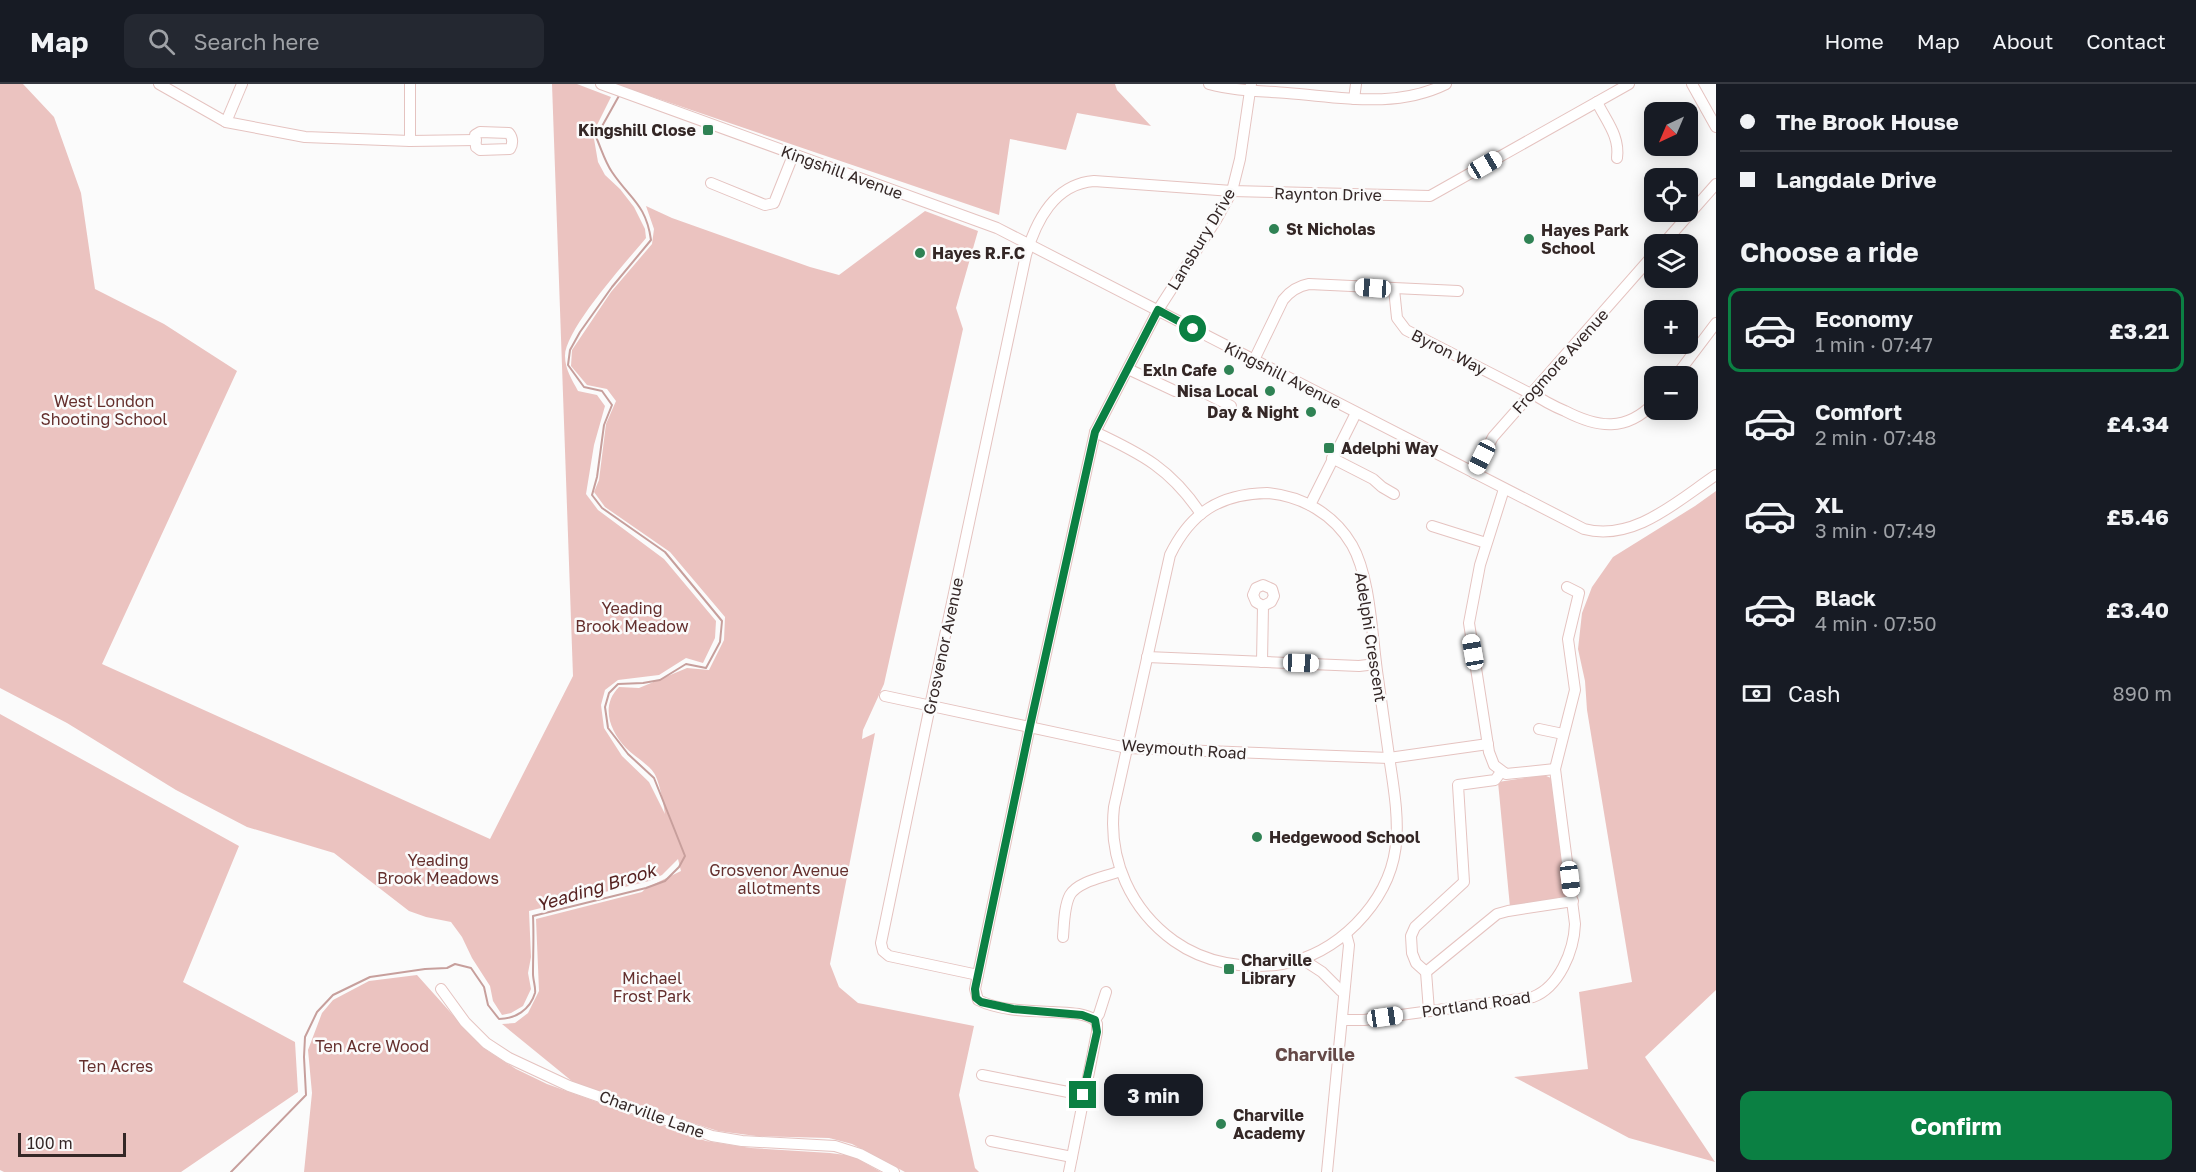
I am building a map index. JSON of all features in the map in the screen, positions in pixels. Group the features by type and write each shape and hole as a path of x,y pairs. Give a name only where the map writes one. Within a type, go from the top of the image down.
{"street":[{"path":"159,84 226,122 305,137 476,141"},
{"path":"226,122 242,84"},
{"path":"410,84 410,141"},
{"path":"1209,84 1354,99 1404,98 1446,84"},
{"path":"1354,99 1356,84"},
{"name":"Raynton Drive","path":"1030,244 1049,205 1056,196 1072,185 1087,181 1232,191 1430,196 1629,84"},
{"path":"1692,84 1716,127"},
{"name":"Kingshill Avenue","path":"607,86 997,228 1584,529 1606,532 1628,529 1648,519 1716,475"},
{"name":"Lansbury Drive","path":"1095,1020 1082,1015 1013,1009 981,1002 975,995 978,975 1095,432 1158,310 1232,191 1240,159 1250,87"},
{"path":"1597,102 1616,138 1617,158"},
{"path":"711,183 765,205 774,203 794,153"},
{"path":"1672,234 1716,184"},
{"name":"Grosvenor Avenue","path":"978,975 889,956 881,949 930,705 1030,244"},
{"name":"Frogmore Avenue","path":"1474,473 1493,437 1644,265"},
{"path":"1254,360 1283,300 1296,288 1310,284 1394,290 1458,291"},
{"name":"Byron Way","path":"1394,290 1397,318 1406,330 1580,419 1600,425 1617,424 1629,420 1644,410"},
{"path":"1684,366 1716,323"},
{"path":"1128,369 1175,392 1204,393 1231,406"},
{"path":"1310,505 1356,413"},
{"path":"1095,432 1161,468 1180,486 1201,514"},
{"path":"1332,458 1373,479 1394,494"},
{"path":"1504,489 1486,543 1474,589 1469,623 1488,744 1492,761 1501,772 1512,775 1555,769"},
{"name":"Adelphi Crescent","path":"1248,494 1284,495 1310,505 1324,513 1340,529 1356,553 1366,590 1398,823 1394,858 1388,878 1374,903 1346,934 1302,959 1280,964 1252,966 1224,963 1197,954 1169,938 1149,919 1130,892 1120,872 1113,826 1114,807 1167,562 1178,539 1201,514 1221,501 1248,494"},
{"path":"1432,526 1486,543"},
{"name":"Portland Road","path":"1342,1020 1364,1020 1533,997 1545,991 1558,974 1572,943 1575,924 1555,769 1575,690 1568,639 1579,592 1567,587"},
{"path":"1262,662 1263,606"},
{"path":"1147,657 1376,664"},
{"name":"Weymouth Road","path":"885,696 1127,748 1389,758 1488,744"},
{"path":"1539,729 1563,734"},
{"path":"1429,1011 1426,972 1413,958 1410,940 1413,931 1464,882 1458,785 1495,780 1501,772"},
{"path":"1063,937 1068,900 1074,890 1120,872"},
{"path":"1426,972 1497,914 1573,901"},
{"path":"1327,1172 1349,945 1346,934"},
{"path":"1302,959 1322,972 1344,992"},
{"name":"Charville Lane","path":"441,989 465,1022 486,1043 509,1058 569,1086 712,1136 742,1141 835,1146 860,1154 894,1172"},
{"path":"1069,1172 1097,1032 1095,1020 1106,992"},
{"path":"982,1075 1083,1095"},
{"path":"991,1141 1072,1157"}],"green space":[{"path":"0,84 23,84 54,117 81,193 95,289 164,324 237,371 102,664 490,839 573,676 552,84 577,84 611,97 593,133 598,162 605,175 634,207 645,229 646,238 598,296 575,329 565,356 569,374 578,391 597,395 605,406 594,445 586,494 598,510 664,559 716,621 715,638 703,663 686,658 659,675 618,680 605,690 601,705 604,728 622,756 649,782 665,814 656,776 626,748 615,734 609,718 610,702 619,687 639,688 687,668 709,670 724,640 725,617 670,552 605,507 594,492 599,480 606,424 616,401 607,389 587,385 571,366 572,350 611,292 652,244 654,229 646,206 672,218 839,275 925,211 978,231 956,308 963,329 884,684 863,730 862,739 875,733 830,964 839,987 858,1003 974,1026 959,1095 975,1168 979,1172 905,1172 852,1144 829,1138 756,1136 718,1131 610,1099 573,1082 502,1024 515,1023 528,1013 539,991 536,919 642,892 681,871 678,859 662,875 649,881 529,911 531,957 528,973 531,989 523,1006 502,1015 493,1001 490,986 451,922 409,911 334,853 247,827 176,790 67,723 0,688"},
{"path":"615,84 1115,84 1117,90 1151,126 1077,113 1066,150 1010,139 999,215"},
{"path":"1716,491 1716,990 1645,1057 1715,1162 1629,1138 1514,1077 1588,1069 1579,992 1632,982 1578,649 1582,613 1592,587 1613,557"},
{"name":"Ten Acres","path":"0,714 239,846 183,982 295,1042 298,1092 181,1172 4,1172 0,1170"},
{"path":"1544,775 1551,778 1569,894 1563,899 1510,907 1498,782"},
{"name":"Ten Acre Wood","path":"417,975 488,1051 516,1069 547,1084 706,1141 751,1148 853,1156 881,1172 304,1172 312,1093 308,1050 322,1013 333,1000 369,981"}],"waterway":[{"name":"Yeading Brook","path":"231,1172 306,1095 305,1037 317,1012 333,995 370,977 447,968 455,964 471,968 484,987 488,1005 499,1019 511,1017 526,1009 535,993 533,916 646,888 665,881 679,867 685,856 654,778 628,754 608,728 605,707 609,693 618,684 660,680 686,664 706,668 720,642 722,621 665,552 602,508 592,495 597,477 604,425 612,405 602,391 584,387 568,365 570,350 580,332 612,287 651,240 649,228 641,210 610,168 596,137 620,94"}],"place":[{"name":"Kingshill Close","path":"708,130"},
{"name":"St Nicholas","path":"1274,229"},
{"name":"Hayes Park School","path":"1529,239"},
{"name":"Hayes R.F.C","path":"920,253"},
{"name":"Exln Cafe","path":"1229,370"},
{"name":"Nisa Local","path":"1270,391"},
{"name":"Day & Night","path":"1311,412"},
{"name":"Adelphi Way","path":"1329,448"},
{"name":"Hedgewood School","path":"1257,837"},
{"name":"Charville Library","path":"1229,969"},
{"name":"Charville Academy","path":"1221,1124"}],"district":[{"name":"Charville","path":"1315,1054"}],"route":[{"path":"1083,1095 1097,1032 1095,1020 1089,1016 1013,1009 981,1002 976,998 975,989 1095,432 1158,310 1193,329"}],"park label":[{"name":"West London Shooting School","path":"104,410"},
{"name":"Yeading Brook Meadow","path":"632,617"},
{"name":"Yeading Brook Meadows","path":"438,869"},
{"name":"Grosvenor Avenue allotments","path":"779,879"},
{"name":"Michael Frost Park","path":"652,987"}]}
